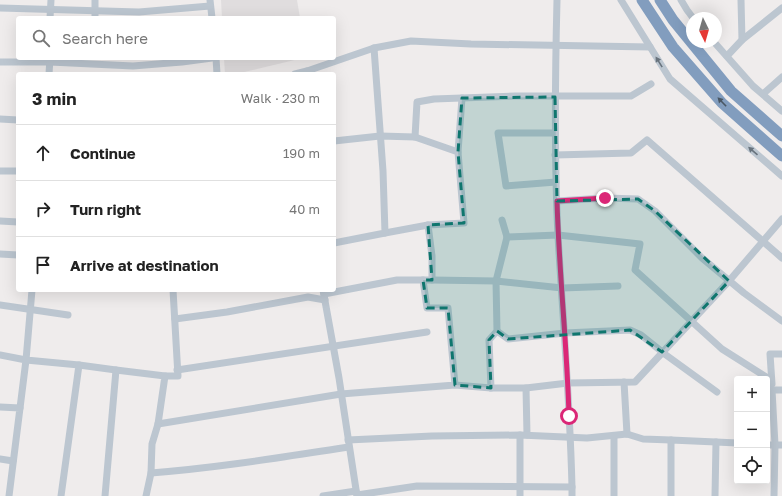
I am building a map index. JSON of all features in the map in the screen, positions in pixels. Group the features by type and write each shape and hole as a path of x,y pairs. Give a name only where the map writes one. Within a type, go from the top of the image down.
{"highway":[{"path":"642,0 673,47 722,103 782,156"},
{"path":"660,0 673,20 731,91 782,136"}],"street":[{"path":"50,16 51,0"},
{"path":"95,0 95,16"},
{"path":"557,0 555,97 556,182 571,437 572,496"},
{"path":"621,0 670,79 782,176"},
{"path":"681,0 688,12"},
{"path":"741,0 742,40"},
{"path":"0,8 51,8 139,12 210,3 212,16"},
{"path":"727,56 742,40 782,8"},
{"path":"308,72 374,48 411,41 650,47"},
{"path":"374,48 383,171 385,233"},
{"path":"720,48 753,86 782,110"},
{"path":"0,62 50,60 96,61 133,66 197,60"},
{"path":"49,72 50,60"},
{"path":"216,60 217,72"},
{"path":"763,94 782,78"},
{"path":"416,137 417,102 434,99 515,96 631,96 651,84"},
{"path":"336,243 428,225 464,223 458,152 462,98"},
{"path":"0,119 16,120"},
{"path":"555,133 498,133 506,186 556,182"},
{"path":"336,141 380,136 416,137 458,152"},
{"path":"556,155 631,153 647,140 782,258"},
{"path":"0,171 16,171"},
{"path":"557,201 605,198 638,199 656,211 702,258 729,281 782,321"},
{"path":"158,424 341,394 455,385 491,388 526,388 568,384 635,382 729,281 782,219"},
{"path":"491,388 489,340 497,331 496,282 507,238 502,220"},
{"path":"0,221 16,222"},
{"path":"428,225 432,256 432,280"},
{"path":"507,238 558,235 640,244 636,270 722,349 772,380"},
{"path":"0,254 16,255"},
{"path":"175,319 227,312 324,295 397,280 496,282 562,288 618,286"},
{"path":"423,280 427,308 448,308 455,385"},
{"path":"9,496 26,360 32,292"},
{"path":"0,355 26,360 165,376 178,376 173,292"},
{"path":"324,295 357,494"},
{"path":"0,305 68,315"},
{"path":"497,331 508,339 565,333 630,330 641,335 717,392"},
{"path":"177,370 426,332"},
{"path":"774,496 779,445 772,390 770,354 782,354"},
{"path":"60,496 78,365"},
{"path":"105,496 116,370"},
{"path":"146,496 151,473 152,444 158,424 165,376"},
{"path":"624,382 627,434"},
{"path":"520,496 526,388"},
{"path":"772,390 782,390"},
{"path":"0,407 20,408"},
{"path":"151,473 190,470 242,463 349,443 432,436 523,435 587,438 627,434 643,439 734,443"},
{"path":"614,436 614,496"},
{"path":"671,440 671,496"},
{"path":"715,496 716,442"},
{"path":"0,459 13,462"},
{"path":"323,496 357,494 416,486 572,487"}],"highlighted area":[{"path":"555,97 557,201 638,199 655,211 729,281 662,352 630,330 508,339 497,331 489,340 491,388 455,385 448,308 427,308 423,280 432,280 428,225 464,223 458,152 462,98"}],"shaded area":[{"path":"221,0 297,0 300,16 222,16"},
{"path":"224,60 295,60 244,72 225,72"}],"route":[{"path":"569,416 557,201 605,198"}]}
